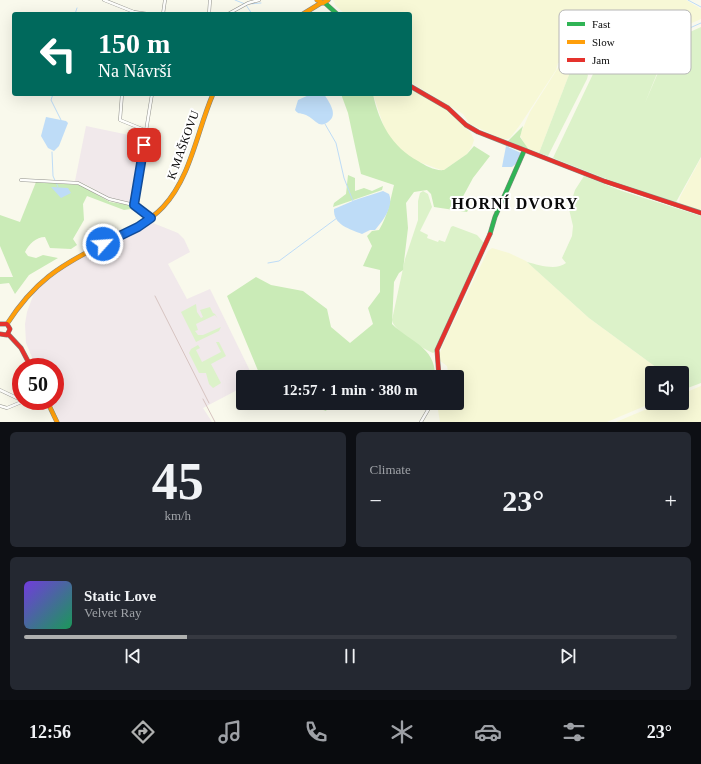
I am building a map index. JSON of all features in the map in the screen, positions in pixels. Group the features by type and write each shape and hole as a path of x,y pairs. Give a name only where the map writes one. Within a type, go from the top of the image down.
{"street":[{"path":"104,0 128,10 138,12"},
{"path":"163,12 165,0"},
{"path":"209,12 210,0"},
{"path":"232,12 248,3 259,0"},
{"path":"305,12 323,1 334,12"},
{"path":"412,87 448,108 466,125 524,151 604,181 701,213"},
{"path":"122,96 120,120 147,131"},
{"path":"134,205 152,96"},
{"name":"K MAŠKOVU","path":"7,324 28,292 50,273 64,264 138,227 151,218 168,201 181,181 212,96"},
{"path":"438,370 436,355 437,350 488,242 495,217 524,151"},
{"path":"21,180 78,183 109,199 134,205 151,218"},
{"path":"0,324 7,324 10,328 8,334"},
{"path":"0,335 8,334"},
{"path":"8,334 21,348 26,358"},
{"path":"1,392 12,396"},
{"path":"0,406 7,408 12,406"},
{"path":"51,410 57,422"},
{"path":"421,422 428,410"}],"shaded area":[{"path":"86,126 129,135 131,128 144,131 132,204 108,197 85,184 75,181"},
{"path":"153,223 178,233 184,239 190,252 168,264 187,299 210,289 250,370 236,370 236,391 203,408 212,422 60,422 55,410 64,410 64,358 32,358 26,343 25,324 27,312 34,293 50,275"}],"green space":[{"path":"333,0 686,0 701,9 701,19 691,23 691,10 559,10 559,63 520,125 510,138 504,140 470,124 463,114 412,83 412,12 343,12 336,6"},
{"path":"701,27 701,157 676,202 632,189 553,158 593,74 657,74 645,103 657,74 691,74 691,31"},
{"path":"559,66 559,74 569,74 539,153 526,148 520,135 530,112"},
{"path":"569,74 587,74 587,79 548,156 539,153"},
{"path":"412,90 414,92 422,94 446,108 471,133 474,140 467,154 444,170 441,170 411,159 394,143 385,130 374,96 412,96"},
{"path":"342,96 374,96 383,124 394,141 409,155 431,168 444,170 467,154 474,146 490,156 473,178 460,202 470,207 467,212 434,207 431,194 427,190 414,192 406,203 408,228 403,270 399,273 394,282 392,324 427,352 434,370 258,370 227,296 256,277 271,285 303,291 327,309 331,327 350,343 373,324 368,308 380,292 380,270 363,266 372,246 367,236 372,231 379,230 385,219 394,185 361,174 348,113"},
{"path":"523,126 520,137 529,150 546,156 545,157 508,141"},
{"path":"701,158 701,211 679,203 680,197"},
{"path":"348,175 355,178 355,191 364,188 372,191 383,186 382,190 333,207 334,203 346,194"},
{"path":"584,176 622,191 701,216 701,383 689,388 689,366 654,366 589,318 527,262 552,267 557,267 566,263 562,258 572,236 573,226 569,209 575,190"},
{"path":"36,182 80,185 110,202 129,205 131,209 124,210 87,196 83,204 84,220 73,239 77,245 71,249 50,248 45,237 39,238 33,242 25,252 28,256 36,258 43,255 58,258 29,275 15,294 9,283 0,284 0,277 13,277 0,246 0,215 20,222"},
{"path":"423,191 428,194 432,207 420,231 428,235 427,238 438,242 439,240 445,242 451,227 453,226 477,235 484,243 436,351 433,353 403,334 397,329 392,320 405,259 418,220 418,201 420,193"},
{"path":"492,248 509,253 526,261 589,318 654,366 645,366 645,406 607,422 440,422 438,410 464,410 464,370 448,370 447,366 439,360 439,356 443,344 488,251"},
{"path":"196,304 197,312 201,318 203,317 200,310 210,307 218,319 215,315 196,324 198,330 195,331 198,335 203,335 221,327 219,331 196,342 181,312"},
{"path":"216,342 219,342 226,356 211,364 221,383 213,388 209,384 206,373 199,373 189,353 191,349 198,345 200,348 196,350 202,362 221,352"},
{"path":"701,386 701,422 616,422 645,410 689,410 689,391"}],"water":[{"path":"307,96 325,96 332,108 333,116 326,123 319,124 305,114 296,112 295,110 298,100"},
{"path":"46,117 66,121 68,123 59,146 54,151 48,148 41,136"},
{"path":"506,146 521,153 517,163 512,167 502,167"},
{"path":"51,187 68,188 71,193 61,198"},
{"path":"383,191 389,194 389,208 375,230 370,230 362,234 343,226 336,219 334,209 355,200"}],"waterway":[{"path":"235,0 245,4"},
{"path":"688,0 701,7"},
{"path":"249,4 261,3"},
{"path":"246,5 251,12"},
{"path":"76,12 77,8"},
{"path":"691,27 701,23"},
{"path":"52,96 51,100 61,120"},
{"path":"325,124 336,143 344,178 353,201"},
{"path":"52,152 53,176 58,187"},
{"path":"268,263 279,261 337,218"}],"railway":[{"path":"155,296 209,403"},
{"path":"203,399 215,422"}],"traffic: fast":[{"path":"325,3 335,12"},
{"path":"490,234 495,217 524,151"}],"traffic: slow":[{"path":"317,0 323,3 328,0"},
{"path":"306,12 321,3"},
{"path":"7,324 27,297 49,276 73,260 143,224 163,207 173,195 187,168 212,96"},
{"path":"51,410 57,422"}],"traffic: jam":[{"path":"412,87 448,108 466,125 478,132 604,181 701,213"},
{"path":"438,370 437,350 490,234"},
{"path":"0,324 7,324 10,329 7,335 0,334"},
{"path":"8,334 21,348 26,358"}],"district":[{"name":"HORNÍ DVORY","path":"515,203"}],"route":[{"path":"103,244 138,227 151,218 134,205 144,145"}]}
